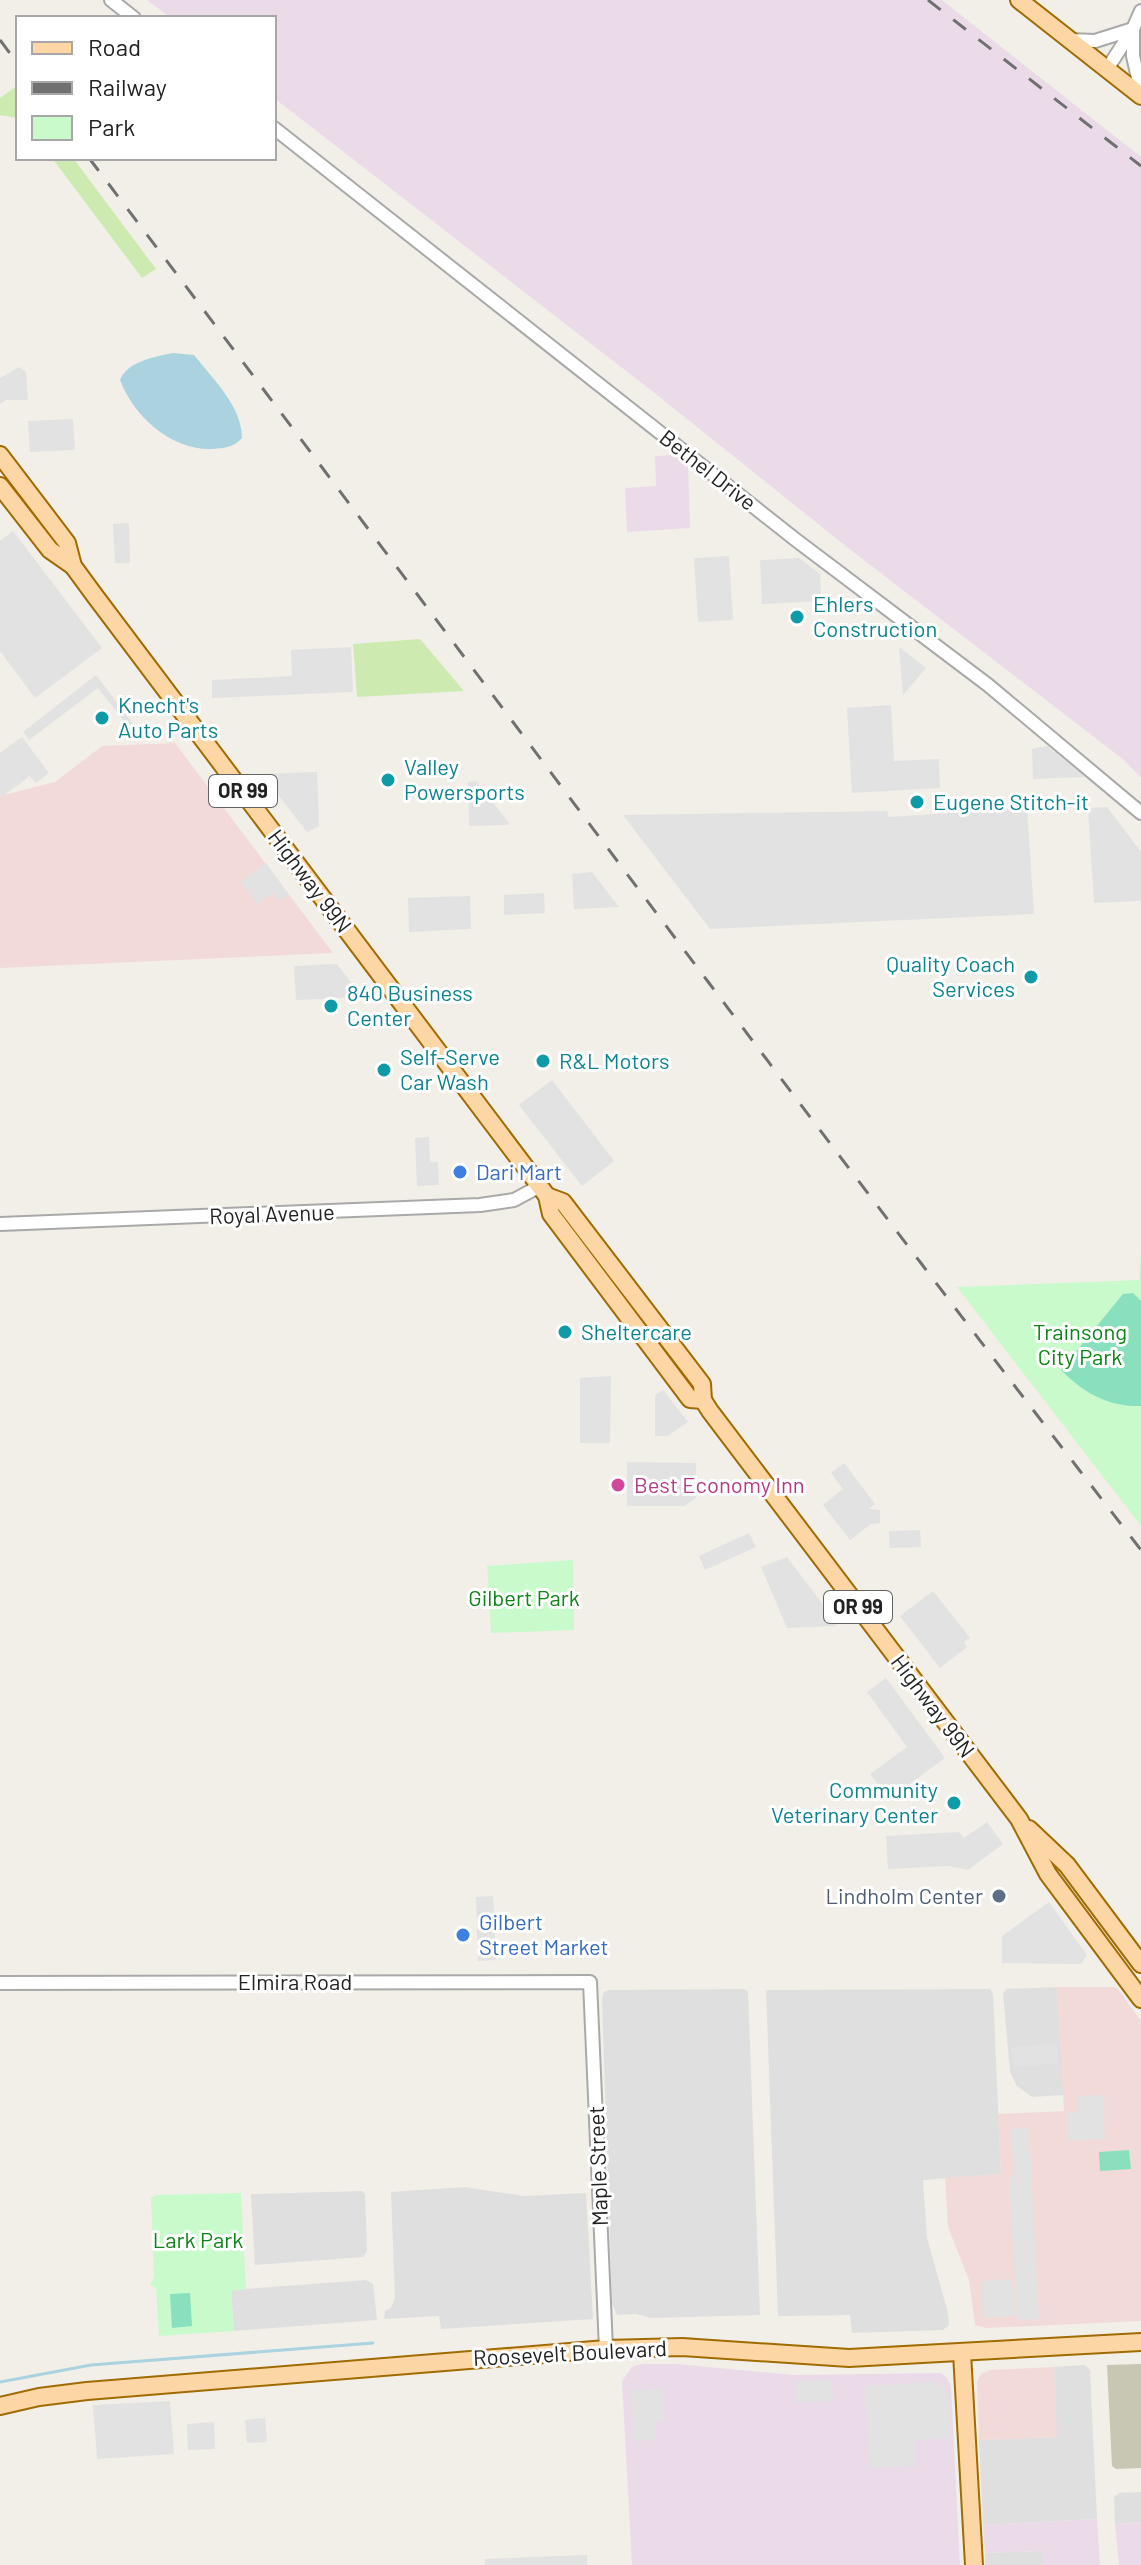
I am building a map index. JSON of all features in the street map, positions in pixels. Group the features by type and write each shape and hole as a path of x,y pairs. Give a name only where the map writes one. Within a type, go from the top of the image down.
{"main road":[{"path":"1019,0 1141,93"},
{"name":"Highway 99N","path":"0,455 67,543 73,566"},
{"name":"Highway 99N","path":"0,486 50,550 73,566 543,1191 551,1214 690,1399 703,1400 1019,1819 1067,1865 1141,1964"},
{"name":"Highway 99N","path":"1019,1819 1048,1874 1141,1999"},
{"name":"Roosevelt Boulevard","path":"0,2406 87,2391 606,2349 682,2347 849,2358 1141,2342"},
{"path":"962,2353 974,2565"}],"street":[{"path":"111,0 131,16"},
{"path":"1107,69 1141,11"},
{"path":"1070,40 1095,41 1133,29"},
{"path":"1133,29 1133,56 1141,93"},
{"name":"Bethel Drive","path":"276,130 796,540 988,685 1141,813"},
{"name":"Royal Avenue","path":"0,1224 480,1205 514,1200 543,1191"},
{"name":"Elmira Road","path":"0,1983 590,1982"},
{"name":"Maple Street","path":"590,1982 606,2349"}],"shaded area":[{"path":"147,0 942,0 1141,157 1141,778 1124,760 276,100 276,16 168,16"},
{"path":"19,367 26,372 28,400 6,400 0,404 0,378"},
{"path":"73,419 75,450 30,452 28,421"},
{"path":"676,455 688,464 690,528 627,532 625,488 656,486 655,456"},
{"path":"129,523 130,563 115,563 113,524"},
{"path":"13,531 102,648 35,698 0,651 0,541"},
{"path":"729,556 733,620 698,622 694,558"},
{"path":"799,558 820,574 821,601 762,604 760,560"},
{"path":"351,647 353,692 212,698 212,680 292,676 291,650"},
{"path":"899,647 926,668 903,695"},
{"path":"96,675 134,725 130,729 98,688 29,740 23,732"},
{"path":"891,705 894,761 939,759 940,788 852,793 847,708"},
{"path":"22,737 49,773 36,783 30,776 0,798 0,753"},
{"path":"175,743 333,953 0,968 0,796 55,782 102,746"},
{"path":"1047,746 1085,777 1033,779 1032,749"},
{"path":"317,772 319,826 307,832 262,774"},
{"path":"476,781 509,823 469,826 468,782"},
{"path":"1107,807 1141,852 1141,901 1094,903 1088,808"},
{"path":"1027,808 1034,914 710,929 623,815 887,811 889,817"},
{"path":"266,863 289,895 280,901 273,893 257,904 241,882"},
{"path":"592,872 619,907 574,909 572,874"},
{"path":"544,893 545,913 504,915 504,895"},
{"path":"470,896 471,929 409,932 408,898"},
{"path":"337,964 362,997 296,1000 294,966"},
{"path":"552,1080 614,1161 582,1186 519,1105"},
{"path":"429,1137 430,1162 438,1162 439,1185 417,1186 415,1138"},
{"path":"611,1376 610,1443 580,1443 580,1378"},
{"path":"663,1390 688,1422 667,1436 655,1436 655,1395"},
{"path":"627,1462 696,1463 696,1498 684,1506 627,1506"},
{"path":"844,1463 875,1504 869,1509 880,1510 880,1523 871,1524 850,1540 823,1505 843,1489 831,1473"},
{"path":"920,1530 921,1547 890,1548 889,1531"},
{"path":"749,1533 756,1547 705,1570 699,1556"},
{"path":"787,1557 837,1623 836,1626 787,1628 761,1567"},
{"path":"933,1591 970,1638 964,1642 967,1647 940,1668 900,1616"},
{"path":"886,1678 945,1758 889,1799 870,1774 907,1747 867,1692"},
{"path":"987,1822 1003,1844 968,1870 949,1866 888,1869 886,1836 959,1832 964,1838"},
{"path":"493,1896 496,1960 478,1961 476,1897"},
{"path":"1049,1902 1087,1955 1081,1964 1002,1963 1002,1936"},
{"path":"1057,1987 1064,2095 1032,2097 1016,2085 1010,2071 1003,1993 1007,1989"},
{"path":"1057,1987 1114,1987 1141,2021 1141,2321 986,2328 975,2325 969,2280 948,2227 945,2178 1001,2174 998,2114 1064,2111"},
{"path":"744,1989 748,1992 760,2315 651,2318 636,2314 617,2315 612,2303 604,1992"},
{"path":"990,1989 993,1994 1001,2174 923,2180 927,2238 949,2325 943,2330 852,2333 850,2315 778,2316 766,1990"},
{"path":"1057,2044 1058,2064 1013,2066 1011,2047"},
{"path":"1103,2095 1105,2139 1068,2141 1067,2112 1078,2111 1078,2096"},
{"path":"1029,2128 1039,2319 1017,2320 1009,2177 1014,2176 1011,2129"},
{"path":"464,2187 524,2196 586,2193 593,2319 441,2329 439,2316 384,2319 385,2311 391,2308 395,2298 391,2192"},
{"path":"362,2191 365,2194 367,2251 363,2257 255,2265 251,2194"},
{"path":"1012,2279 1015,2316 983,2318 981,2281"},
{"path":"366,2280 373,2284 377,2320 234,2331 231,2290"},
{"path":"676,2364 794,2375 941,2373 951,2386 960,2565 632,2565 622,2381 632,2367"},
{"path":"1141,2364 1141,2468 1116,2469 1112,2466 1107,2365"},
{"path":"1085,2365 1090,2370 1097,2519 983,2525 979,2440 1056,2437 1054,2367"},
{"path":"1054,2367 1057,2437 979,2440 977,2382 981,2374 990,2370"},
{"path":"832,2380 833,2401 796,2402 795,2381"},
{"path":"936,2382 948,2393 950,2438 915,2440 916,2466 870,2468 865,2386"},
{"path":"663,2389 664,2421 655,2422 656,2440 634,2441 632,2390"},
{"path":"170,2401 174,2454 97,2459 93,2405"},
{"path":"265,2418 267,2442 247,2443 245,2420"},
{"path":"214,2422 215,2449 188,2450 187,2424"},
{"path":"1141,2492 1141,2522 1115,2524 1114,2497 1119,2493"},
{"path":"1097,2519 1100,2565 1044,2565 1042,2551 985,2553 983,2525"},
{"path":"1141,2522 1141,2565 1119,2565 1115,2524"},
{"path":"1043,2551 1044,2565 985,2565 985,2553"},
{"path":"587,2555 587,2565 485,2565 485,2559"}],"green space":[{"path":"16,86 16,118 0,115 0,98"},
{"path":"54,160 74,160 156,269 142,278"},
{"path":"420,639 464,691 357,697 353,644"},
{"name":"Trainsong City Park","path":"1141,1251 1141,1526 957,1287 1139,1280"},
{"path":"1133,1293 1141,1301 1141,1406 1118,1404 1097,1397 1061,1370 1123,1294"},
{"name":"Gilbert Park","path":"573,1560 574,1630 491,1633 487,1566"},
{"path":"1129,2150 1131,2169 1100,2171 1099,2152"},
{"name":"Lark Park","path":"241,2193 246,2289 231,2291 234,2331 159,2336 156,2288 150,2285 154,2277 151,2198 156,2195"},
{"path":"190,2293 192,2326 172,2328 170,2294"}],"water":[{"path":"173,353 194,355 225,393 241,426 242,438 236,443 213,449 183,444 156,429 135,407 120,380 124,374 142,361"}],"waterway":[{"path":"0,2382 91,2365 373,2343"}],"railway":[{"path":"928,0 1141,166"},
{"path":"0,40 16,61"},
{"path":"91,160 744,1030 1141,1550"}],"place":[{"name":"Ehlers Construction","path":"797,617"},
{"name":"Knecht's Auto Parts","path":"102,718"},
{"name":"Valley Powersports","path":"388,780"},
{"name":"Eugene Stitch-it","path":"917,802"},
{"name":"Quality Coach Services","path":"1031,977"},
{"name":"840 Business Center","path":"331,1006"},
{"name":"R&L Motors","path":"543,1061"},
{"name":"Self-Serve Car Wash","path":"384,1070"},
{"name":"Dari Mart","path":"460,1172"},
{"name":"Sheltercare","path":"565,1332"},
{"name":"Best Economy Inn","path":"618,1485"},
{"name":"Community Veterinary Center","path":"954,1803"},
{"name":"Lindholm Center","path":"999,1896"},
{"name":"Gilbert Street Market","path":"463,1935"}]}
